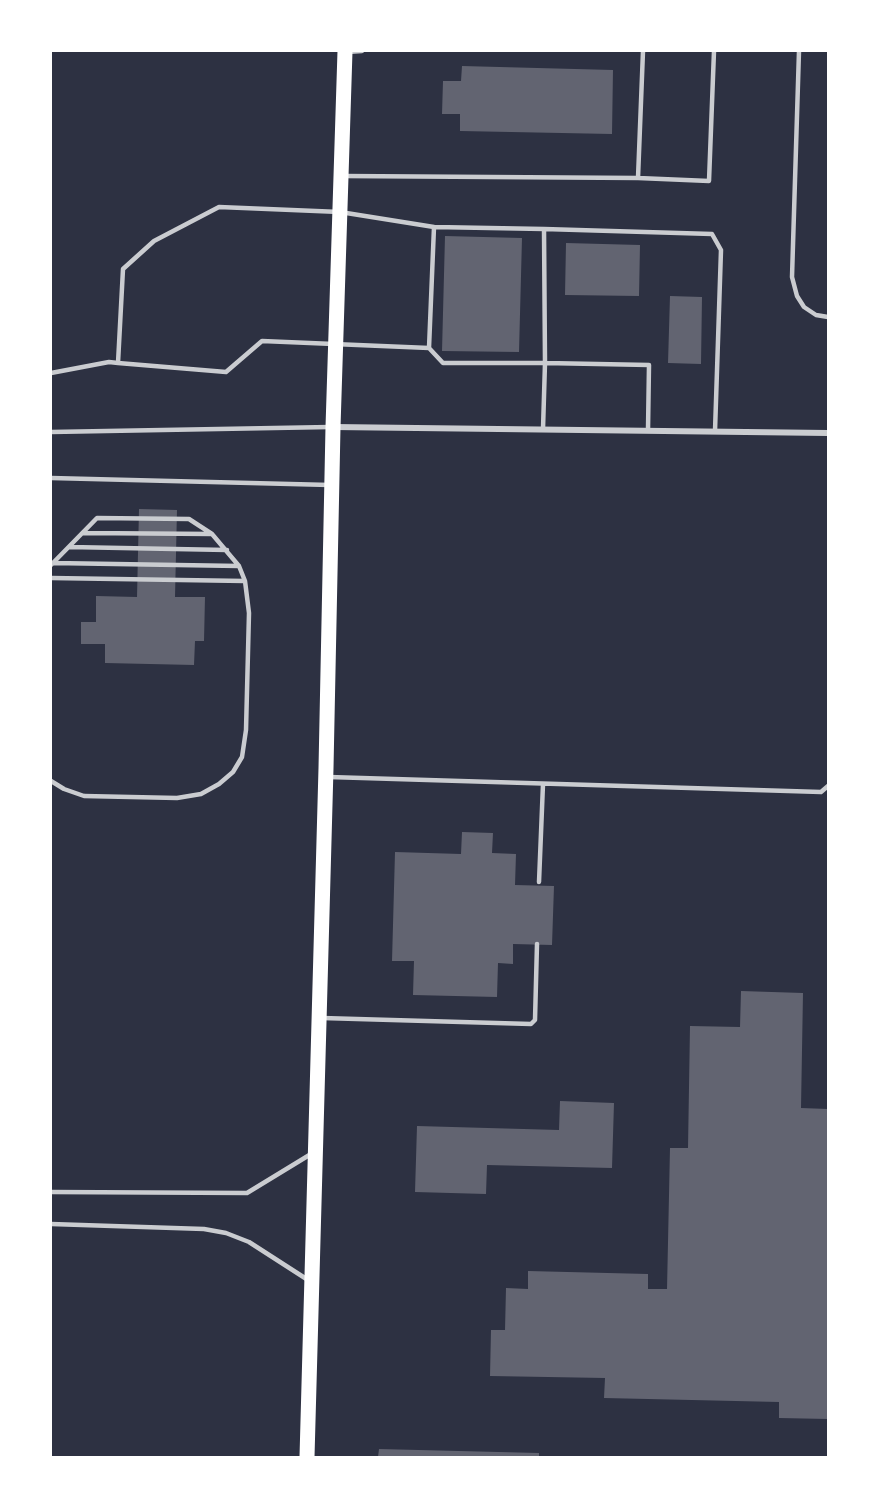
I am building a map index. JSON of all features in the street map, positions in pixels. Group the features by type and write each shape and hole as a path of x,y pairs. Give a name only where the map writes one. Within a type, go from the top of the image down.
{"main road":[{"path":"307,1457 320,1018 335,343 345,51"}],"street":[{"path":"333,427 828,433"}],"lane":[{"path":"345,51 362,51"},
{"path":"638,178 643,51"},
{"path":"341,176 709,180 714,51"},
{"path":"799,51 792,277 797,296 804,307 816,315 828,317"},
{"path":"117,363 123,269 154,241 219,207 340,212 434,227 712,234 721,250 715,431"},
{"path":"429,348 434,227"},
{"path":"543,229 545,363 543,429"},
{"path":"51,373 109,362 226,372 262,341 429,348 443,363 649,365 648,430"},
{"path":"51,432 333,427"},
{"path":"51,478 332,485"},
{"path":"51,781 64,789 84,796 177,798 201,794 219,784 233,771 242,757 246,730 249,613 245,581 239,566 212,534 189,519 97,518 52,564"},
{"path":"82,533 212,534"},
{"path":"69,547 227,550"},
{"path":"52,564 239,566"},
{"path":"51,578 245,581"},
{"path":"326,777 821,792 828,786"},
{"path":"539,882 543,784"},
{"path":"320,1018 531,1024 535,1020 537,944"},
{"path":"51,1192 247,1193 316,1151"},
{"path":"51,1224 204,1229 226,1233 249,1242 312,1282"}],"building":[{"path":"462,66 613,70 612,134 460,131 460,114 442,114 443,81 461,81"},
{"path":"445,236 522,238 519,352 442,351"},
{"path":"566,243 640,245 639,296 565,295"},
{"path":"670,296 702,297 701,364 668,363"},
{"path":"139,509 177,510 175,597 205,597 204,641 195,641 194,665 105,663 105,644 81,644 81,622 96,622 96,596 137,597"},
{"path":"462,832 493,833 492,853 516,854 515,885 554,886 552,945 513,944 513,964 498,963 497,997 413,995 414,961 392,961 395,852 461,854"},
{"path":"741,991 803,993 801,1108 828,1109 828,1419 779,1418 779,1402 604,1398 605,1378 490,1376 491,1330 505,1330 506,1288 528,1289 528,1271 648,1274 648,1289 667,1289 670,1148 688,1148 690,1026 740,1027"},
{"path":"560,1101 614,1103 612,1168 487,1165 486,1194 415,1192 417,1126 559,1130"},
{"path":"379,1449 539,1453 539,1457 378,1457"}]}
